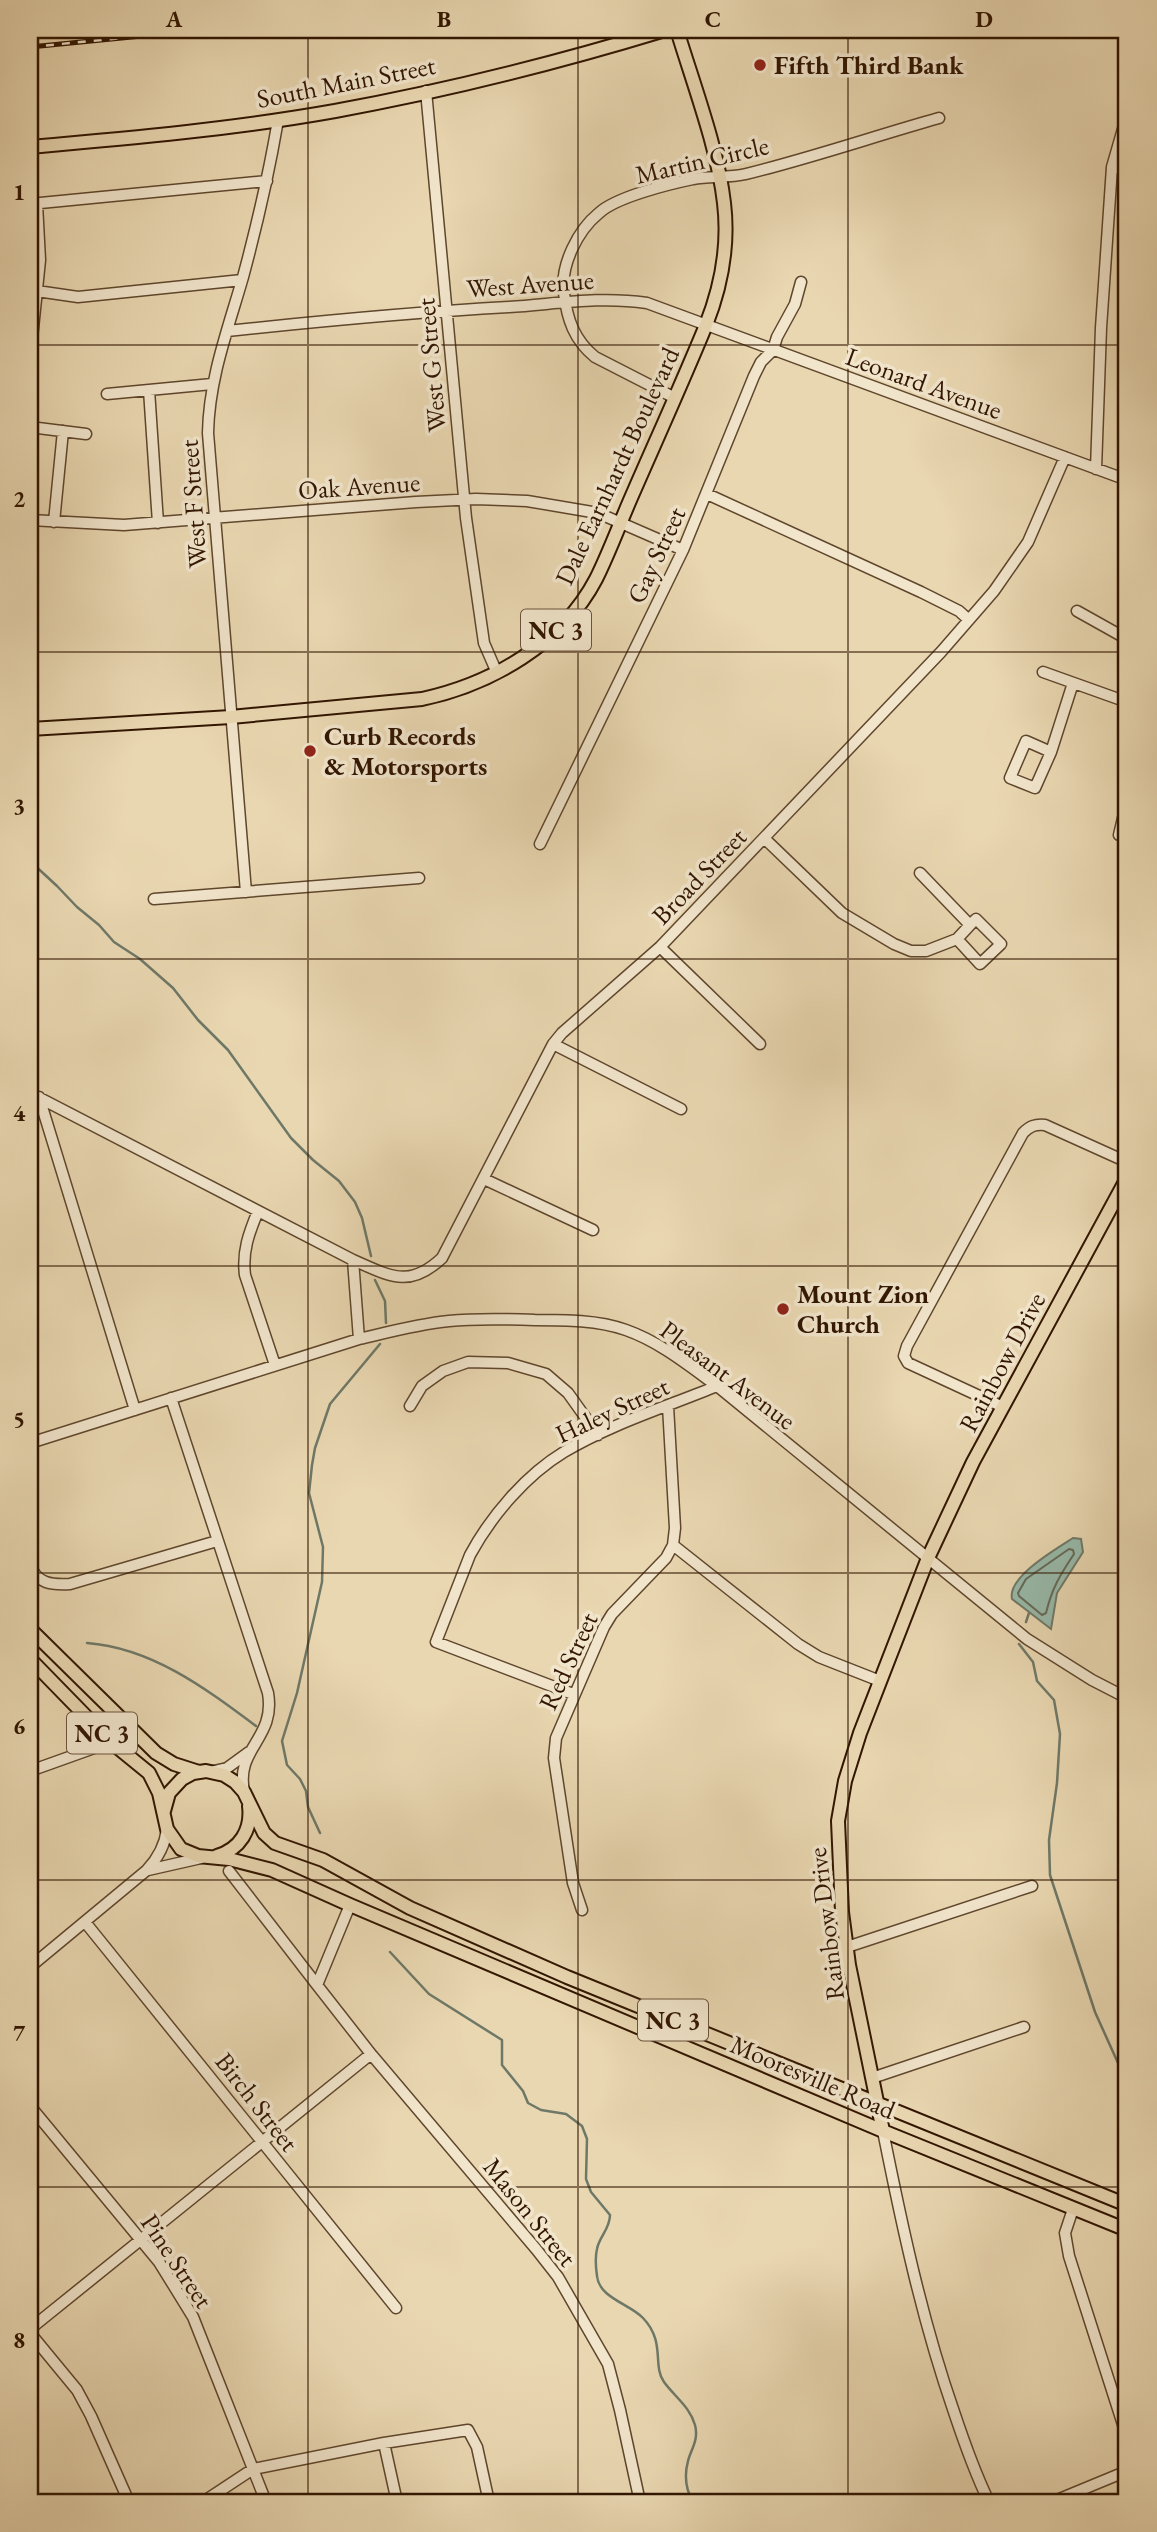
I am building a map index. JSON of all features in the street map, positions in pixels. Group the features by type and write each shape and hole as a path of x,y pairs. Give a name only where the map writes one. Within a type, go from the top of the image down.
{"main road":[{"name":"South Main Street","path":"30,147 189,132 337,111 538,65 665,30"},
{"name":"Dale Earnhardt Boulevard","path":"30,729 231,717 422,699 450,693 497,673 540,644 577,606 596,579 675,398 714,306 722,271 725,222 720,177 677,30"},
{"name":"Rainbow Drive","path":"883,2131 847,1947 841,1900 838,1821 852,1757 928,1558 973,1462 1127,1178"},
{"name":"Mooresville Road","path":"30,1629 156,1753 174,1764 230,1778 246,1795 264,1833 275,1843 323,1860 410,1908 567,1977 1127,2205"},
{"name":"NC 3","path":"30,1659 111,1742 149,1773 164,1811"},
{"path":"167,1829 164,1811 169,1793 187,1776 206,1771"},
{"path":"207,1857 229,1851 243,1837 250,1818 246,1795"},
{"name":"Mooresville Road","path":"167,1829 181,1849 192,1855 229,1859 272,1870 350,1906 883,2131 1127,2230"}],"street":[{"name":"West G Street","path":"426,92 464,500 484,643 497,673"},
{"path":"1096,469 1102,314 1112,167 1127,115"},
{"name":"Martin Circle","path":"675,398 628,376 587,351 573,333 563,280 571,252 582,232 598,213 632,196 694,179 756,171 939,118"},
{"name":"West F Street","path":"246,892 208,433 212,384 267,181 278,120"},
{"path":"1112,167 1127,168"},
{"path":"30,358 34,290 40,249 33,204 267,181"},
{"path":"34,290 78,297 242,280"},
{"name":"Gay Street","path":"540,844 683,550 754,376 761,362 773,350 795,304 801,282"},
{"name":"West Avenue","path":"227,331 565,301 619,299 647,303 706,325"},
{"name":"Leonard Avenue","path":"706,325 1127,480"},
{"path":"107,394 212,384"},
{"path":"149,390 158,523"},
{"path":"30,427 86,434"},
{"path":"54,522 63,431"},
{"name":"Broad Street","path":"34,1095 353,1260 388,1275 404,1278 419,1275 433,1267 447,1251 553,1044 562,1033 660,947 969,620 994,591 1028,542 1065,457"},
{"path":"707,494 920,592 959,611 969,620"},
{"name":"Oak Avenue","path":"30,520 103,525 158,523 464,500 527,501 598,513 683,550"},
{"path":"1077,611 1127,639"},
{"path":"1043,671 1127,702"},
{"path":"1051,752 1026,741 1010,778 1035,788 1051,752 1073,683"},
{"path":"1127,801 1119,835 1127,837"},
{"path":"764,838 842,913 894,944 911,951 926,951 957,939 976,919 1001,944 980,964 957,939"},
{"path":"920,873 970,925"},
{"path":"154,899 419,878"},
{"path":"660,947 760,1044"},
{"path":"553,1044 681,1109"},
{"path":"34,1095 135,1410"},
{"path":"1003,1407 908,1363 904,1356 907,1346 1023,1133 1029,1127 1045,1125 1127,1162"},
{"path":"484,1179 593,1230"},
{"path":"258,1211 248,1236 243,1260 245,1275 275,1365"},
{"path":"353,1260 359,1339"},
{"name":"Pleasant Avenue","path":"30,1443 359,1339 450,1321 556,1320 610,1324 670,1352 717,1386 1041,1649 1092,1681 1127,1698"},
{"path":"410,1406 422,1386 443,1371 468,1362 508,1363 546,1374 568,1394 598,1434"},
{"name":"Haley Street","path":"573,1694 436,1642 462,1572 477,1541 510,1499 561,1454 598,1434 717,1386"},
{"path":"171,1398 269,1699 267,1725 242,1771 246,1795"},
{"path":"668,1406 675,1528 673,1545 798,1644 819,1657 880,1681"},
{"path":"30,1564 42,1581 51,1585 70,1584 217,1541"},
{"name":"Red Street","path":"582,1910 573,1883 554,1758 556,1738 604,1627 612,1614 666,1558 673,1545"},
{"path":"30,1771 111,1742"},
{"path":"206,1771 227,1768 250,1752"},
{"path":"30,1967 148,1870 159,1855 167,1829"},
{"path":"148,1870 207,1857"},
{"name":"Mason Street","path":"229,1871 371,2054 558,2277 608,2364 640,2502"},
{"path":"847,1947 1032,1886"},
{"path":"317,1985 350,1906"},
{"name":"Birch Street","path":"85,1922 396,2308"},
{"path":"872,2078 1024,2027"},
{"path":"129,2502 77,2390 30,2331 371,2054"},
{"name":"Pine Street","path":"30,2106 175,2285 193,2317 266,2502"},
{"name":"Rainbow Drive","path":"883,2131 911,2268 932,2348 964,2441 989,2502"},
{"path":"1073,2208 1065,2233 1067,2247 1127,2437"},
{"path":"203,2502 253,2469 384,2443 468,2430 477,2447 489,2502"},
{"path":"384,2443 397,2502"},
{"path":"1052,2502 1127,2471"}],"water":[{"path":"1073,1538 1081,1539 1083,1552 1057,1593 1051,1629 1012,1599 1012,1591 1034,1564"}],"waterway":[{"path":"30,861 114,942 140,959 173,988 198,1020 228,1050 291,1138 339,1181 355,1202 362,1218 371,1256"},
{"path":"375,1280 385,1301 386,1323"},
{"path":"320,1833 308,1807 306,1791 300,1779 287,1765 282,1741 297,1693 322,1582 323,1547 309,1493 312,1465 330,1404 380,1344"},
{"path":"1026,1622 1029,1613"},
{"path":"87,1643 111,1646 156,1661 197,1684 256,1726"},
{"path":"1019,1644 1033,1662 1037,1681 1054,1700 1060,1734 1049,1840 1050,1875 1095,2012 1127,2083"},
{"path":"390,1952 429,1994 502,2040 502,2065 523,2091 528,2103 541,2110 566,2114 582,2126 587,2139 586,2179 591,2192 610,2215 596,2252 599,2284 609,2295 643,2318 650,2327 657,2344 659,2368 664,2382 693,2419 696,2435 686,2477 693,2502"}],"railway":[{"path":"30,47 203,30"}],"place":[{"name":"Fifth Third Bank","path":"760,65"},
{"name":"Curb Records & Motorsports","path":"310,751"},
{"name":"Mount Zion Church","path":"783,1309"}]}
